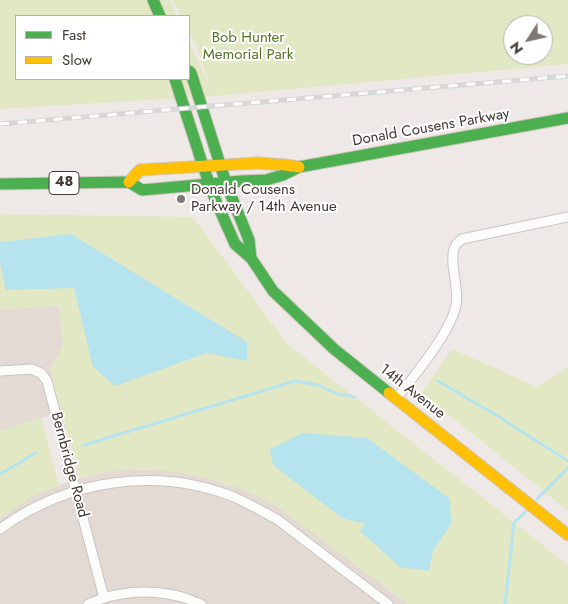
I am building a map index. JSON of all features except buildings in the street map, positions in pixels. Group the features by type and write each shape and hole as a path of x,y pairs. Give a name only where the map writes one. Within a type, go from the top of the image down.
{"main road":[{"path":"153,0 160,15"},
{"name":"14th Avenue","path":"190,72 220,165 249,240 251,258"},
{"name":"14th Avenue","path":"175,80 203,166 235,244 251,258 273,291 334,349 568,535"},
{"name":"Donald Cousens Parkway","path":"0,184 129,182 142,190 266,180 283,175 299,167 568,118"},
{"name":"Donald Cousens Parkway","path":"129,182 140,170 236,163 283,164 299,167"}],"street":[{"path":"396,399 434,348 453,316 457,303 453,254 456,245 462,239 568,217"},
{"name":"Bernbridge Road","path":"0,371 30,370 41,373 47,381 104,598"},
{"path":"0,529 36,506 102,484 143,480 192,485 233,497 278,520 388,604"},
{"path":"88,604 104,598 134,592 160,592 184,597 201,604"}],"shaded area":[{"path":"59,306 63,345 50,370 61,412 0,431 0,309"},
{"path":"127,469 174,471 203,477 237,487 267,500 408,604 0,604 0,518 32,496 59,485 94,474"}],"green space":[{"name":"Bob Hunter Memorial Park","path":"0,0 170,0 177,15 15,15 15,80 190,80 190,43 211,89 198,50 190,34 190,15 180,15 172,0 568,0 568,64 215,96 0,109"},
{"path":"0,214 193,217 286,343 568,565 568,604 408,604 281,509 251,493 219,481 170,471 129,469 80,478 50,370 63,345 59,306 0,309"},
{"path":"452,349 537,387 568,367 568,511 422,393"},
{"path":"41,418 59,485 32,496 0,518 0,431"}],"water":[{"path":"71,234 247,342 247,361 207,353 115,386 93,367 74,288 6,290 0,263 0,242"},
{"path":"303,433 367,438 450,499 451,524 433,551 429,571 400,567 360,531 365,524 342,518 273,465 270,449"}],"waterway":[{"path":"84,445 295,381 318,385 338,394 355,397"},
{"path":"438,381 568,461"},
{"path":"0,474 36,453"},
{"path":"537,499 568,468"},
{"path":"505,604 514,523 525,512"}],"railway":[{"path":"0,124 568,76"}],"traffic: fast":[{"path":"153,0 160,15"},
{"path":"190,72 226,183 249,240 251,258"},
{"path":"175,80 215,199 235,244 251,258 273,291 334,349 389,393"},
{"path":"299,167 568,118"},
{"path":"0,184 129,182 142,190 266,180 283,175 299,167"}],"traffic: slow":[{"path":"129,182 140,170 257,163 299,167"},
{"path":"389,393 568,535"}],"place":[{"name":"Donald Cousens Parkway / 14th Avenue","path":"181,199"}]}
